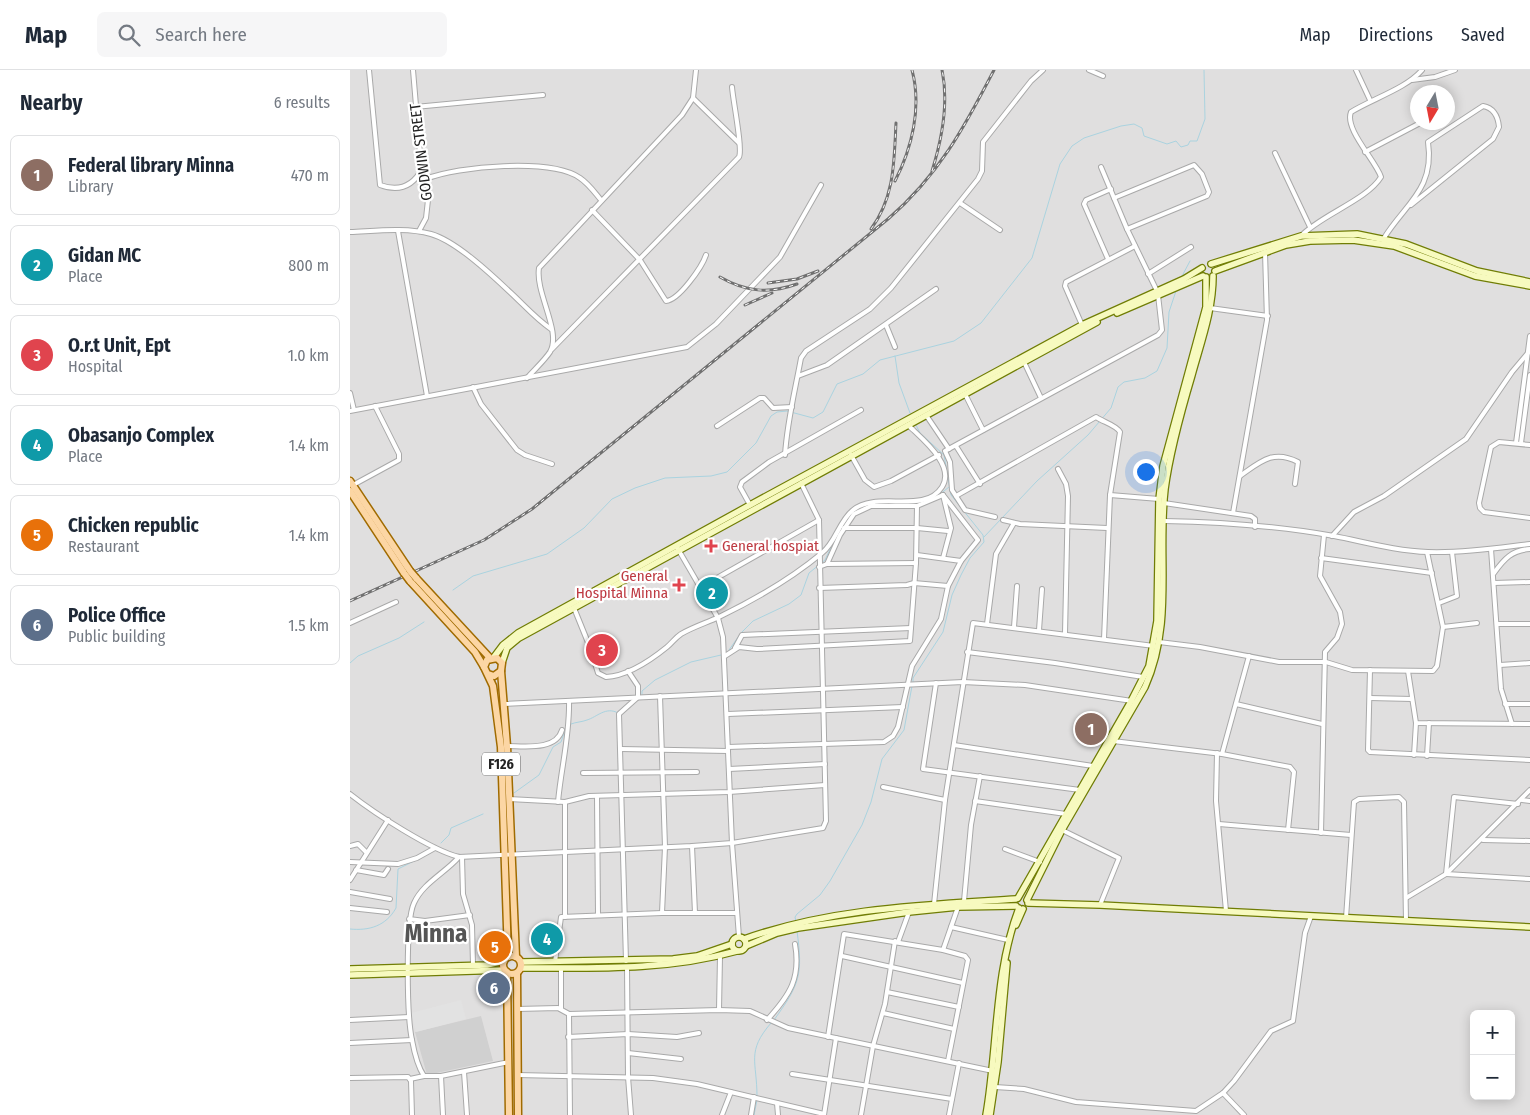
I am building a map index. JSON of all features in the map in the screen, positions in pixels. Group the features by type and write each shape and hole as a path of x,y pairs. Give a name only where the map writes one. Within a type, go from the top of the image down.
{"main road":[{"path":"502,663 505,652 510,644 750,505 851,455 926,415 964,392 1103,319 1179,283 1207,263 1211,264 1301,236 1343,234 1384,238 1416,247 1477,271 1529,285"},
{"path":"1179,283 1210,275 1265,252 1293,243 1318,240 1353,240 1381,243 1413,252 1475,276 1529,285"},
{"path":"1027,902 1062,830 1145,687 1156,664 1161,501 1168,441 1206,307 1211,264"},
{"path":"986,1115 1001,974 1008,940 1019,904 1066,814 1132,701 1157,644 1163,598 1164,521 1161,501 1176,434 1210,308 1210,275 1202,268"},
{"path":"484,667 503,645 518,634 964,392 1082,325 1158,293"},
{"name":"F126","path":"351,486 407,572 475,652 488,674 498,713 504,855 509,1115"},
{"name":"F126","path":"413,580 492,658 502,663 519,965 516,1009 518,1115"},
{"path":"488,674 494,676 502,671"},
{"path":"990,1115 995,1087 1007,960 1019,904 1024,897 1027,902"},
{"path":"350,969 506,971 519,965 555,962 626,964 697,956 732,944 734,939 788,927 934,904 964,902 1019,904"},
{"path":"798,925 958,907 1027,902 1530,927"},
{"path":"350,975 473,965 506,959 519,965 561,968 693,962 742,950 746,946 788,927"},
{"path":"741,938 746,946"},
{"path":"732,944 737,951"}],"street":[{"path":"369,70 380,185 408,186 416,180 422,169"},
{"name":"GODWIN STREET","path":"413,70 415,107 428,205 426,218 419,231"},
{"path":"550,351 553,339 552,329 538,284 539,268 682,115 693,98 696,70"},
{"path":"785,455 788,415 792,408 801,358 806,351 870,309 891,288 960,203 982,171 983,142 1031,81 1043,70"},
{"path":"1089,70 1103,76"},
{"path":"1356,70 1370,100"},
{"path":"1301,236 1310,227 1336,212 1379,181 1381,177 1365,152 1350,119 1352,112 1370,100 1409,80 1422,70"},
{"path":"1409,80 1435,77 1455,70"},
{"path":"527,378 550,351 739,157 742,147 735,118 732,87"},
{"path":"415,107 543,95"},
{"path":"693,98 736,137 742,147"},
{"path":"1384,238 1411,205 1425,180 1430,152 1428,142 1483,106 1489,107 1495,112 1499,127 1493,139 1411,205"},
{"path":"1365,152 1410,128"},
{"path":"1275,153 1310,227"},
{"path":"426,179 454,170 489,166 556,169 580,177 601,200"},
{"path":"1114,198 1193,166 1203,176 1209,192 1207,196 1127,229"},
{"path":"995,517 966,511 951,486 950,462 945,451 1161,334 1158,293 1127,229 1102,167"},
{"path":"350,392 352,411 679,349 692,344 716,324 780,257 821,185"},
{"path":"1108,258 1084,204 1086,200 1111,190"},
{"path":"960,203 1000,230"},
{"path":"592,210 640,260 668,302 700,269 706,255"},
{"path":"398,231 427,396"},
{"path":"350,232 419,231 443,238 510,292 537,319 552,329"},
{"path":"1082,325 1064,284 1108,258 1135,246"},
{"path":"1148,274 1191,247"},
{"path":"1233,513 1268,316 1265,252"},
{"path":"798,376 827,365 936,289"},
{"path":"1210,308 1268,316"},
{"path":"886,325 895,347"},
{"path":"1516,443 1530,336"},
{"path":"1332,536 1354,512 1384,496 1466,439 1512,372 1528,353"},
{"path":"1024,362 1041,398"},
{"path":"1521,443 1530,376"},
{"path":"472,387 481,404 516,450 524,455 552,464"},
{"path":"964,392 983,430"},
{"path":"717,426 760,398 764,398 773,408 792,408"},
{"path":"351,486 399,460 400,454 375,406"},
{"path":"750,505 740,487 742,482 769,462 785,455 861,410"},
{"path":"926,415 949,449"},
{"path":"956,496 1097,418 1102,423 1118,428 1120,432 1107,528 1104,639"},
{"path":"574,608 598,673 606,677 628,671 668,646 682,634 718,618 819,556 825,550 844,518 857,507 874,501 918,500 941,489 944,482 944,472 939,455 907,425"},
{"path":"1530,445 1500,442 1491,447 1484,476 1480,508 1484,512 1530,518"},
{"path":"956,446 980,484"},
{"path":"851,455 865,480 874,487 891,481 939,455"},
{"path":"1240,476 1266,458 1276,456 1298,462 1295,484"},
{"path":"1058,469 1068,489 1065,634"},
{"path":"350,794 388,820 435,848 460,857 732,843 823,828 826,822 822,631 819,588 819,520 800,481"},
{"path":"827,564 844,528 854,514 871,506 917,506 943,495"},
{"path":"943,495 950,528 943,558"},
{"path":"621,749 728,749 884,742 893,736 898,727 912,666 942,619 948,586 961,562 978,543 978,537 943,495"},
{"path":"1110,495 1233,513 1253,518 1255,527"},
{"path":"735,648 757,649 908,642 911,640 917,554 917,506"},
{"path":"701,587 819,520"},
{"path":"1003,520 1014,523 1107,528"},
{"path":"1164,521 1211,522 1324,535 1426,552 1452,552 1530,544"},
{"path":"987,624 996,554 1014,523"},
{"path":"844,528 917,528 948,532"},
{"path":"1321,833 1322,724 1326,648 1340,632 1342,618 1321,581 1324,535"},
{"path":"678,548 718,618 723,637 736,913 741,938"},
{"path":"1491,549 1501,690 1512,724"},
{"path":"1494,573 1509,555 1530,549"},
{"path":"934,904 945,800 967,652 974,622 1249,656 1279,662 1326,662 1349,669 1370,670 1408,671 1436,669 1443,627 1426,552"},
{"path":"1438,603 1457,596 1452,552"},
{"path":"917,554 961,562"},
{"path":"1321,558 1432,573"},
{"path":"819,566 827,564 916,563"},
{"path":"1494,583 1530,582"},
{"path":"819,588 907,585 914,583 948,586"},
{"path":"1014,627 1017,586"},
{"path":"1039,630 1042,588"},
{"path":"350,623 396,602"},
{"path":"1443,627 1477,623"},
{"path":"1497,624 1530,624"},
{"path":"725,656 735,648 742,635 911,628"},
{"path":"967,652 1144,677"},
{"path":"1222,754 1249,656"},
{"path":"1500,665 1530,663"},
{"path":"1370,670 1370,752 1530,760"},
{"path":"628,671 638,686 638,697 620,713 628,1077 631,1115"},
{"path":"1408,671 1416,723 1414,755"},
{"path":"504,704 963,682 1025,685 1132,701"},
{"path":"936,683 922,766 926,771 949,772 1080,790"},
{"path":"660,696 665,847 662,913"},
{"path":"1370,698 1412,699"},
{"path":"558,802 570,726 569,701"},
{"path":"1236,704 1322,724"},
{"path":"1506,704 1530,704"},
{"path":"728,714 903,707"},
{"path":"1416,723 1530,724"},
{"path":"1427,756 1429,723"},
{"path":"507,746 548,745 560,735 562,730"},
{"path":"1113,741 1217,753 1293,769 1288,830"},
{"path":"954,745 1093,766"},
{"path":"1217,753 1216,794 1226,911"},
{"path":"729,769 825,764"},
{"path":"583,772 697,772"},
{"path":"964,902 975,801 980,776"},
{"path":"509,799 565,802 578,798 597,796 729,792 825,785"},
{"path":"883,787 945,800"},
{"path":"1406,898 1446,874 1483,840 1530,790"},
{"path":"597,796 598,915"},
{"path":"1446,874 1454,797 1518,804"},
{"path":"1346,918 1355,800 1403,798 1406,921"},
{"path":"1522,800 1530,801"},
{"path":"975,801 1066,814"},
{"path":"565,802 566,917"},
{"path":"350,880 388,820"},
{"path":"1218,824 1351,834"},
{"path":"1062,830 1118,858 1100,905"},
{"path":"1483,840 1530,841"},
{"path":"350,846 358,844 366,852"},
{"path":"692,846 695,913"},
{"path":"350,862 398,864 417,858 435,848"},
{"path":"1005,849 1040,862"},
{"path":"460,857 461,884 470,915 473,965"},
{"path":"424,1076 412,1040 409,919 422,890 460,857"},
{"path":"356,870 384,875 388,869"},
{"path":"1446,874 1530,880"},
{"path":"350,892 390,899"},
{"path":"943,950 958,907"},
{"path":"350,908 387,912"},
{"path":"861,1115 873,1046 883,1013 891,967 897,942 909,912"},
{"path":"555,962 559,919 566,917 662,913 736,913"},
{"path":"409,919 425,921 470,915"},
{"path":"995,1087 1024,1088 1076,1102 1193,1112 1223,1092 1252,1059 1271,1031 1288,1025 1294,1018 1302,950 1311,916"},
{"path":"951,927 1008,940"},
{"path":"828,1037 845,933 943,950 967,958 948,1061"},
{"path":"768,1020 796,979 798,969 795,944"},
{"path":"719,1010 720,956"},
{"path":"842,956 963,983"},
{"path":"561,968 561,1009"},
{"path":"887,992 959,1007"},
{"path":"516,1009 561,1009 569,1014 627,1011 750,1011 777,1024 828,1037 992,1070"},
{"path":"883,1013 954,1029"},
{"path":"569,1014 568,1076 570,1115"},
{"path":"350,1020 410,1017"},
{"path":"568,1037 628,1034 677,1037 699,1033"},
{"path":"517,1075 628,1077 698,1084 824,1115 836,1038"},
{"path":"350,1043 412,1040"},
{"path":"628,1053 681,1059"},
{"path":"350,1078 405,1076 410,1079 424,1076 441,1076 508,1062"},
{"path":"949,1115 959,1064"},
{"path":"464,1072 467,1115"},
{"path":"792,1074 952,1099"},
{"path":"441,1076 443,1115"},
{"path":"410,1079 412,1115"},
{"path":"722,1115 731,1092"},
{"path":"1223,1092 1244,1115"},
{"path":"751,1115 757,1097"},
{"path":"777,1103 778,1115"}],"shaded area":[{"path":"350,70 1530,70 1530,1115 350,1115"},
{"path":"461,1000 466,1019 416,1032 411,1013"},
{"path":"481,1016 493,1061 427,1075 415,1032"}],"waterway":[{"path":"453,590 473,576 547,554 584,528 612,499 635,488 665,478 711,476 727,472 756,443 771,416 777,412 787,411 813,418 823,412 837,384 863,374 880,360 954,341 981,323 1032,258 1060,164 1072,146 1084,138 1121,126 1134,124 1142,128 1144,136 1167,144 1176,141 1181,147 1188,145 1190,141 1197,141 1205,119 1204,70"},
{"path":"1181,278 1190,261"},
{"path":"984,537 1037,481 1088,435 1111,408 1118,387 1124,382 1145,378 1157,371 1167,348 1169,312 1176,291"},
{"path":"895,356 899,383 910,413"},
{"path":"913,682 913,678 943,632 952,595 961,575 970,558 984,542 983,535 951,495 944,455 920,433 916,425"},
{"path":"939,495 949,487"},
{"path":"913,504 921,502"},
{"path":"861,507 869,505"},
{"path":"842,527 856,511"},
{"path":"729,650 741,633 753,621 789,604 801,595 809,573 825,560 834,541"},
{"path":"350,663 358,656 399,638 424,622"},
{"path":"642,694 642,691 655,680 691,662 721,655"},
{"path":"796,922 795,917 797,914 820,895 830,881 862,825 871,802 882,759 904,730 912,686"},
{"path":"571,724 587,720 606,711 618,713"},
{"path":"514,793 539,775 553,747 561,742 566,728"},
{"path":"441,843 449,835 451,828 483,814"},
{"path":"350,929 370,928 387,919 396,908 398,869 430,853"},
{"path":"774,1020 789,997 797,979 800,958 797,931"},
{"path":"757,1096 756,1050 758,1042 771,1023"},
{"path":"754,1115 757,1100"}],"railway":[{"path":"895,181 906,155 914,127 916,98 912,70"},
{"path":"932,171 939,146 945,108 942,70"},
{"path":"350,601 484,540 532,509 888,219 906,203 936,168 972,112 994,70"},
{"path":"871,229 879,217 889,191 894,164 896,123"},
{"path":"768,283 797,279 818,271"},
{"path":"720,277 739,286 758,290 777,289 797,284"},
{"path":"745,305 772,293"}],"place":[{"name":"General hospiat","path":"711,546"},
{"name":"General Hospital Minna","path":"679,585"},
{"name":"Gidan MC","path":"712,593"},
{"name":"O.r.t Unit, Ept","path":"602,650"},
{"name":"Federal library Minna","path":"1091,729"},
{"name":"Obasanjo Complex","path":"547,939"},
{"name":"Chicken republic","path":"495,947"},
{"name":"Police Office","path":"494,988"}],"district":[{"name":"Minna","path":"436,934"}]}
